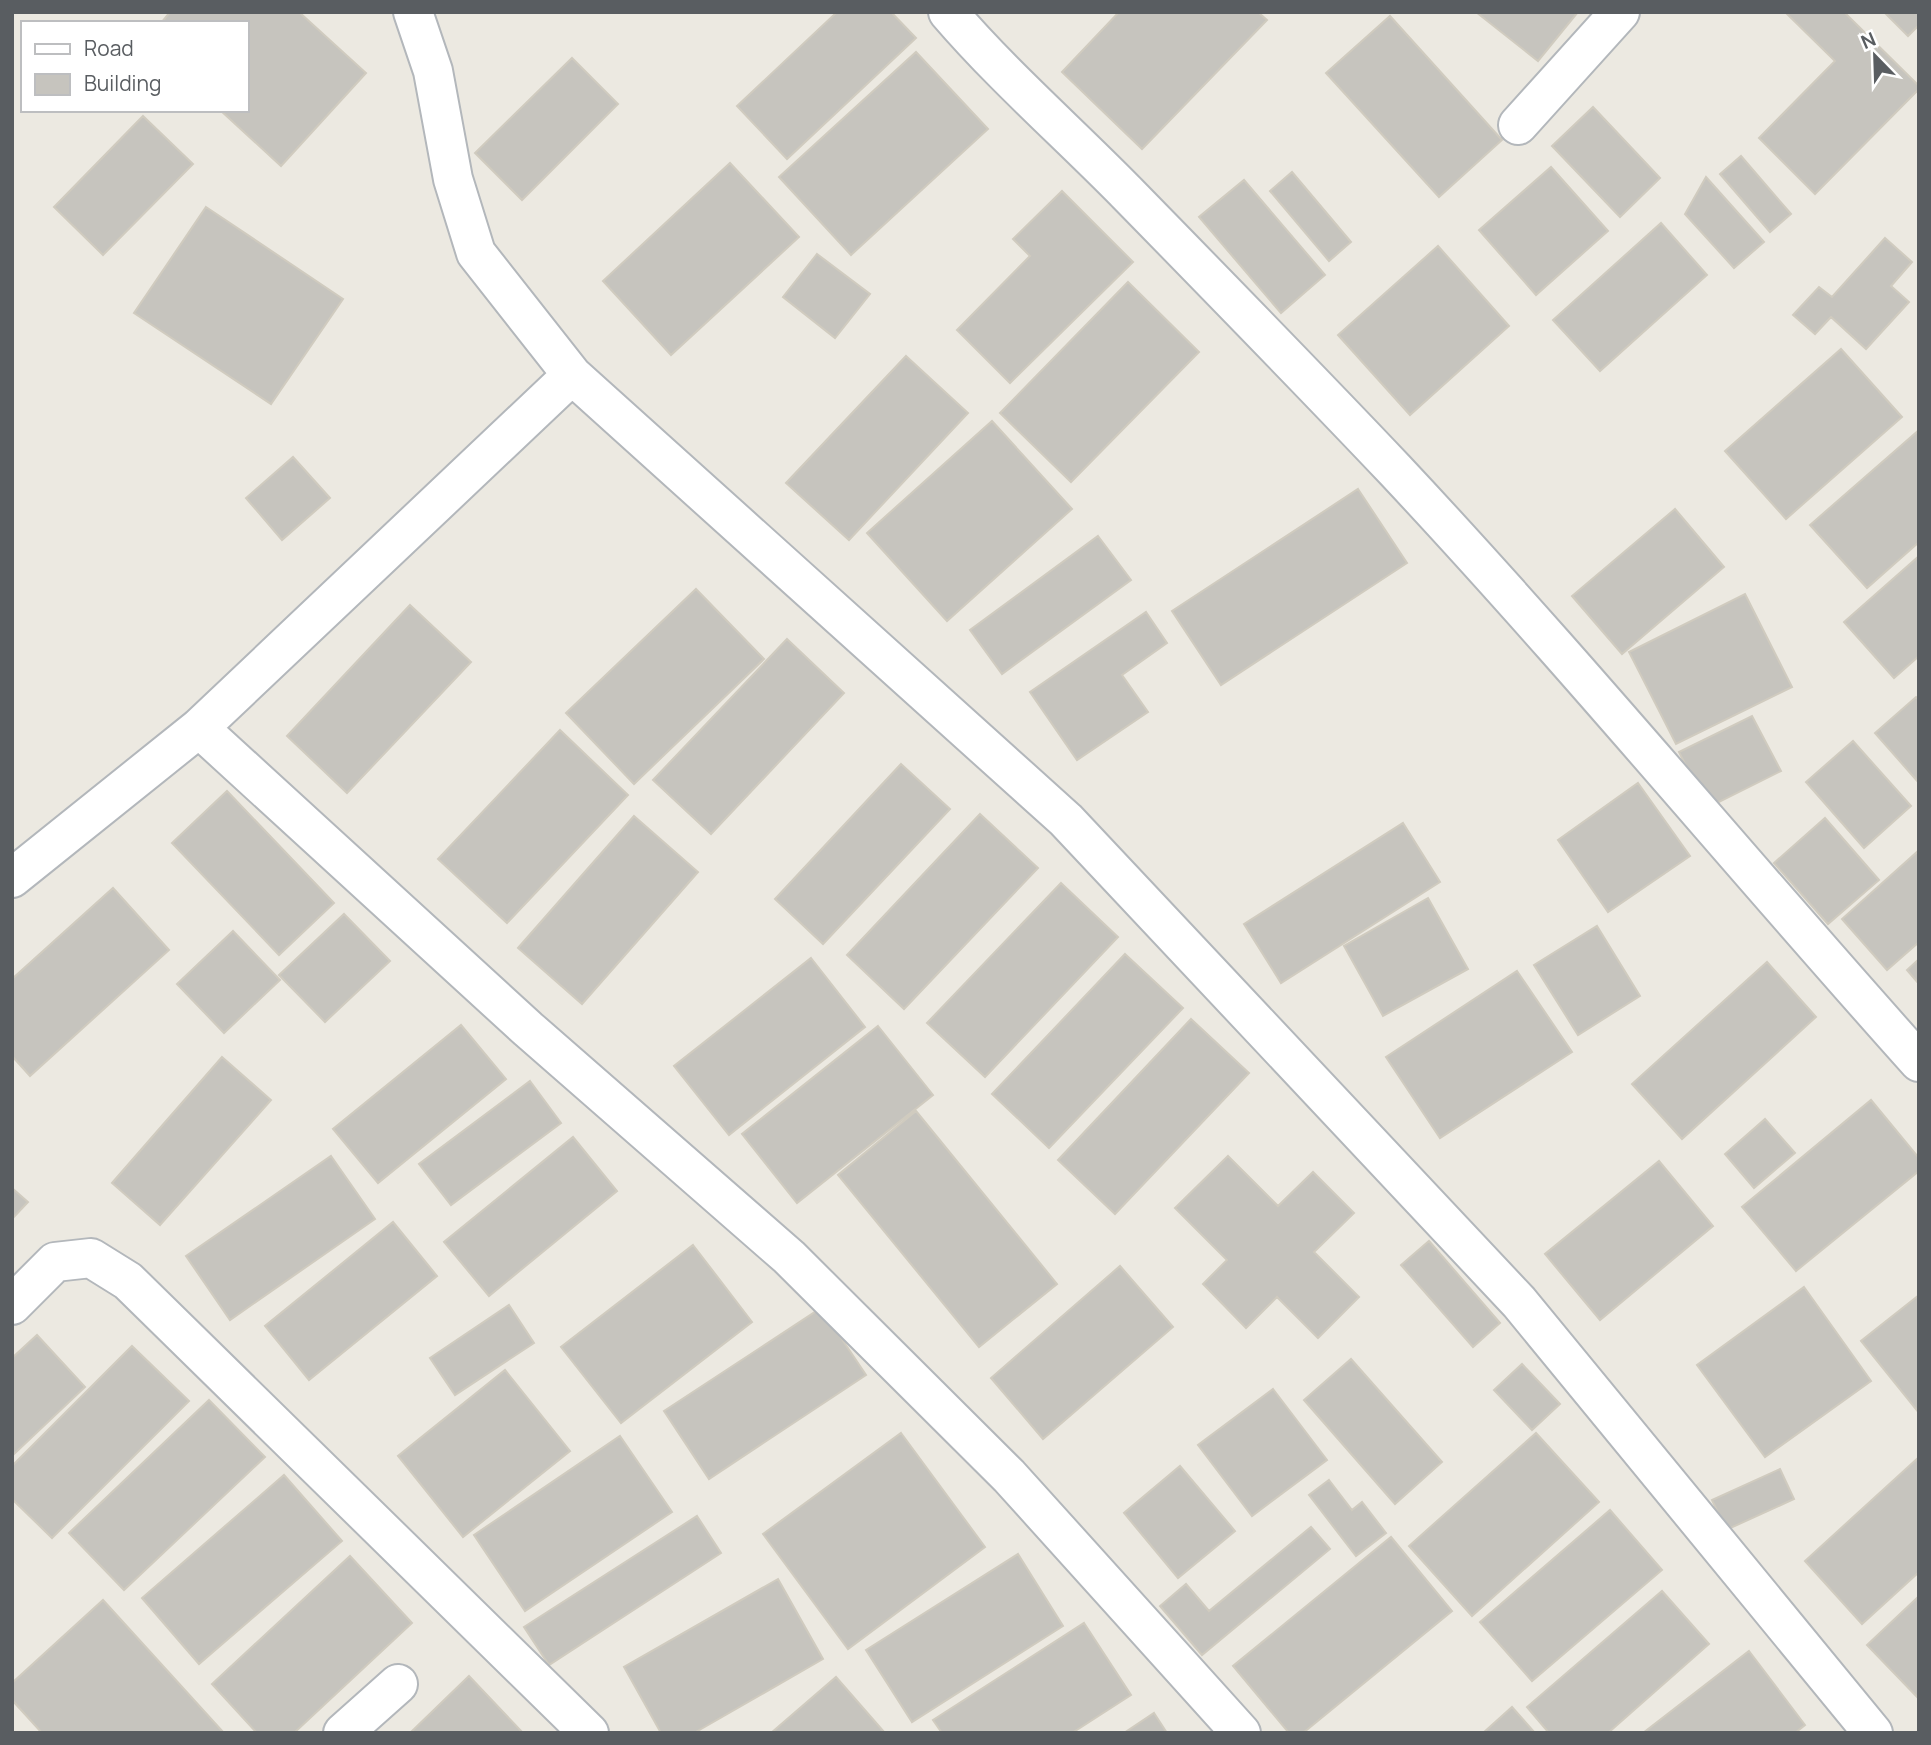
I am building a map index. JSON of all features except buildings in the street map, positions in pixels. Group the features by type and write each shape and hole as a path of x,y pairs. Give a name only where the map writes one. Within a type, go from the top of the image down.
{"street":[{"path":"412,12 433,71 453,179 476,253 572,375 1066,820 1520,1302 1873,1733"},
{"path":"948,12 993,64 1122,189 1395,470 1558,650 1777,904 1919,1062"},
{"path":"1518,125 1620,12"},
{"path":"12,878 199,728 572,375"},
{"path":"199,728 528,1029 789,1257 1009,1476 1241,1733"},
{"path":"12,1305 55,1262 90,1258 128,1281 589,1733"},
{"path":"343,1733 398,1684"}]}
